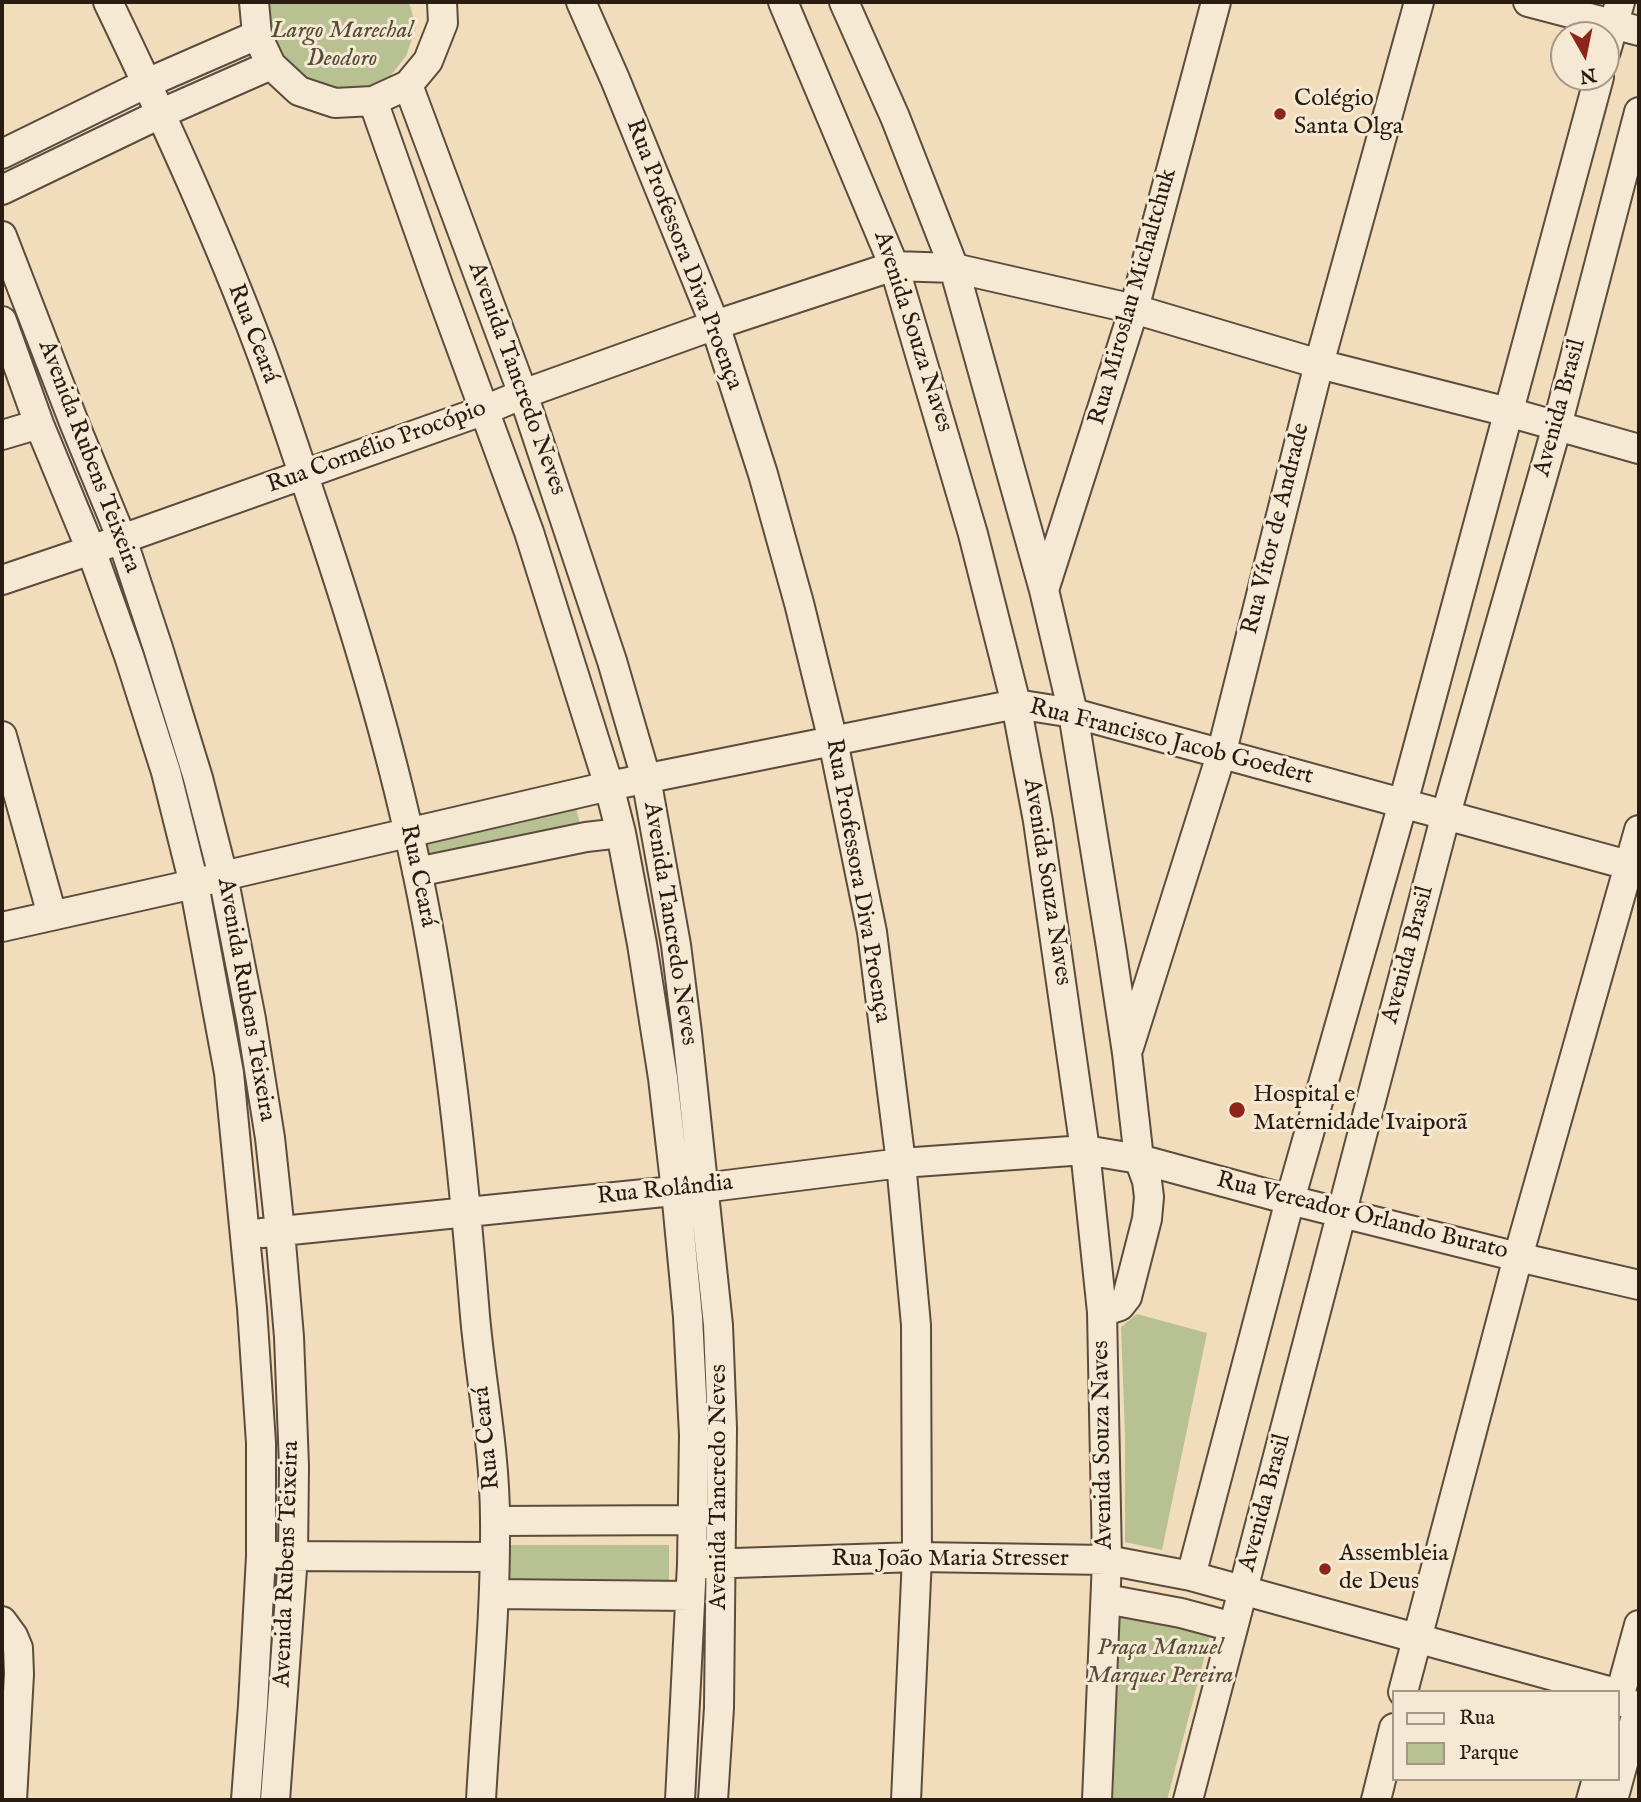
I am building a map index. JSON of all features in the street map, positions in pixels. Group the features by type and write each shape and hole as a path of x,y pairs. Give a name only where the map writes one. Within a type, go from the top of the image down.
{"street":[{"name":"Rua Ceará","path":"108,2 162,113 258,344 345,600 377,705 409,832 432,947 453,1085 477,1337 491,1445 495,1521 494,1594 481,1800"},
{"path":"254,2 257,34 271,65 299,91 335,103 373,101 408,85 428,61 443,23 442,2"},
{"name":"Rua Professora Diva Proença","path":"581,2 715,325 766,487 799,603 833,741 872,932 901,1163 916,1325 917,1557 906,1800"},
{"name":"Avenida Souza Naves","path":"783,2 894,266 974,534 1016,704 1038,821 1085,1150 1102,1312 1107,1560 1097,1800"},
{"path":"844,2 895,117 954,268 1044,590 1073,713 1127,1053 1139,1159 1148,1189 1147,1219 1127,1297 1120,1306 1102,1312"},
{"name":"Rua Miroslau Michaltchuk","path":"1044,590 1134,309 1216,2"},
{"name":"Rua Vítor de Andrade","path":"1127,1053 1221,755 1319,364 1419,2"},
{"path":"1528,2 1622,17"},
{"path":"2,154 147,83 257,34"},
{"path":"2,190 162,113 271,65"},
{"name":"Avenida Tancredo Neves","path":"408,85 523,394 612,661 646,778 676,945 690,1190 689,1330 694,1436 692,1564 680,1800"},
{"name":"Avenida Brasil","path":"1191,1576 1290,1200 1403,803 1595,91"},
{"name":"Avenida Tancredo Neves","path":"373,101 529,532 621,833 645,957 663,1078 718,1325 722,1428 719,1707 713,1800"},
{"name":"Avenida Brasil","path":"1188,1800 1446,814 1557,426 1639,112"},
{"name":"Avenida Rubens Teixeira","path":"2,236 122,539 194,765 223,876 257,1059 270,1138 280,1231 289,1337 294,1466 293,1556 275,1800"},
{"name":"Rua Cornélio Procópio","path":"2,580 485,410 715,325 894,266 954,268 1134,309 1319,364 1508,412 1639,449"},
{"name":"Avenida Rubens Teixeira","path":"2,321 39,424 91,550 166,772 194,884 229,1073 246,1235 261,1443 261,1556 246,1800"},
{"path":"2,435 39,424"},
{"name":"Rua Francisco Jacob Goedert","path":"2,926 194,884 608,786 1016,704 1073,713 1634,867"},
{"path":"2,736 52,915"},
{"path":"1404,1690 1518,1257 1634,867 1639,830"},
{"path":"417,872 586,837 621,833"},
{"name":"Rua Vereador Orlando Burato","path":"1085,1150 1139,1159 1290,1200 1639,1285"},
{"name":"Rua Rolândia","path":"246,1235 690,1190 901,1163 1085,1150"},
{"path":"495,1521 692,1520"},
{"path":"261,1556 494,1557"},
{"name":"Rua João Maria Stresser","path":"692,1564 917,1557 1107,1560 1191,1576 1597,1690"},
{"path":"494,1594 690,1597"},
{"path":"1106,1599 1181,1613 1233,1627"},
{"path":"2,1621 18,1648 12,1800"},
{"path":"1620,1740 1639,1625"},
{"path":"1376,1800 1392,1736"},
{"path":"1591,1800 1596,1781"},
{"path":"1613,1800 1615,1781"}],"green space":[{"name":"Largo Marechal Deodoro","path":"266,2 409,2 416,27 406,56 384,84 363,91 344,92 308,83 281,55 268,31"},
{"path":"576,807 581,829 427,860 422,838"},
{"path":"1137,1314 1207,1333 1162,1550 1125,1542 1121,1327"},
{"path":"508,1545 669,1545 669,1582 508,1582"},
{"name":"Praça Manuel Marques Pereira","path":"1118,1611 1211,1632 1167,1800 1113,1800"}],"place":[{"name":"Colégio Santa Olga","path":"1280,114"},
{"name":"Hospital e Maternidade Ivaiporã","path":"1237,1110"},
{"name":"Assembleia de Deus","path":"1325,1569"}]}
